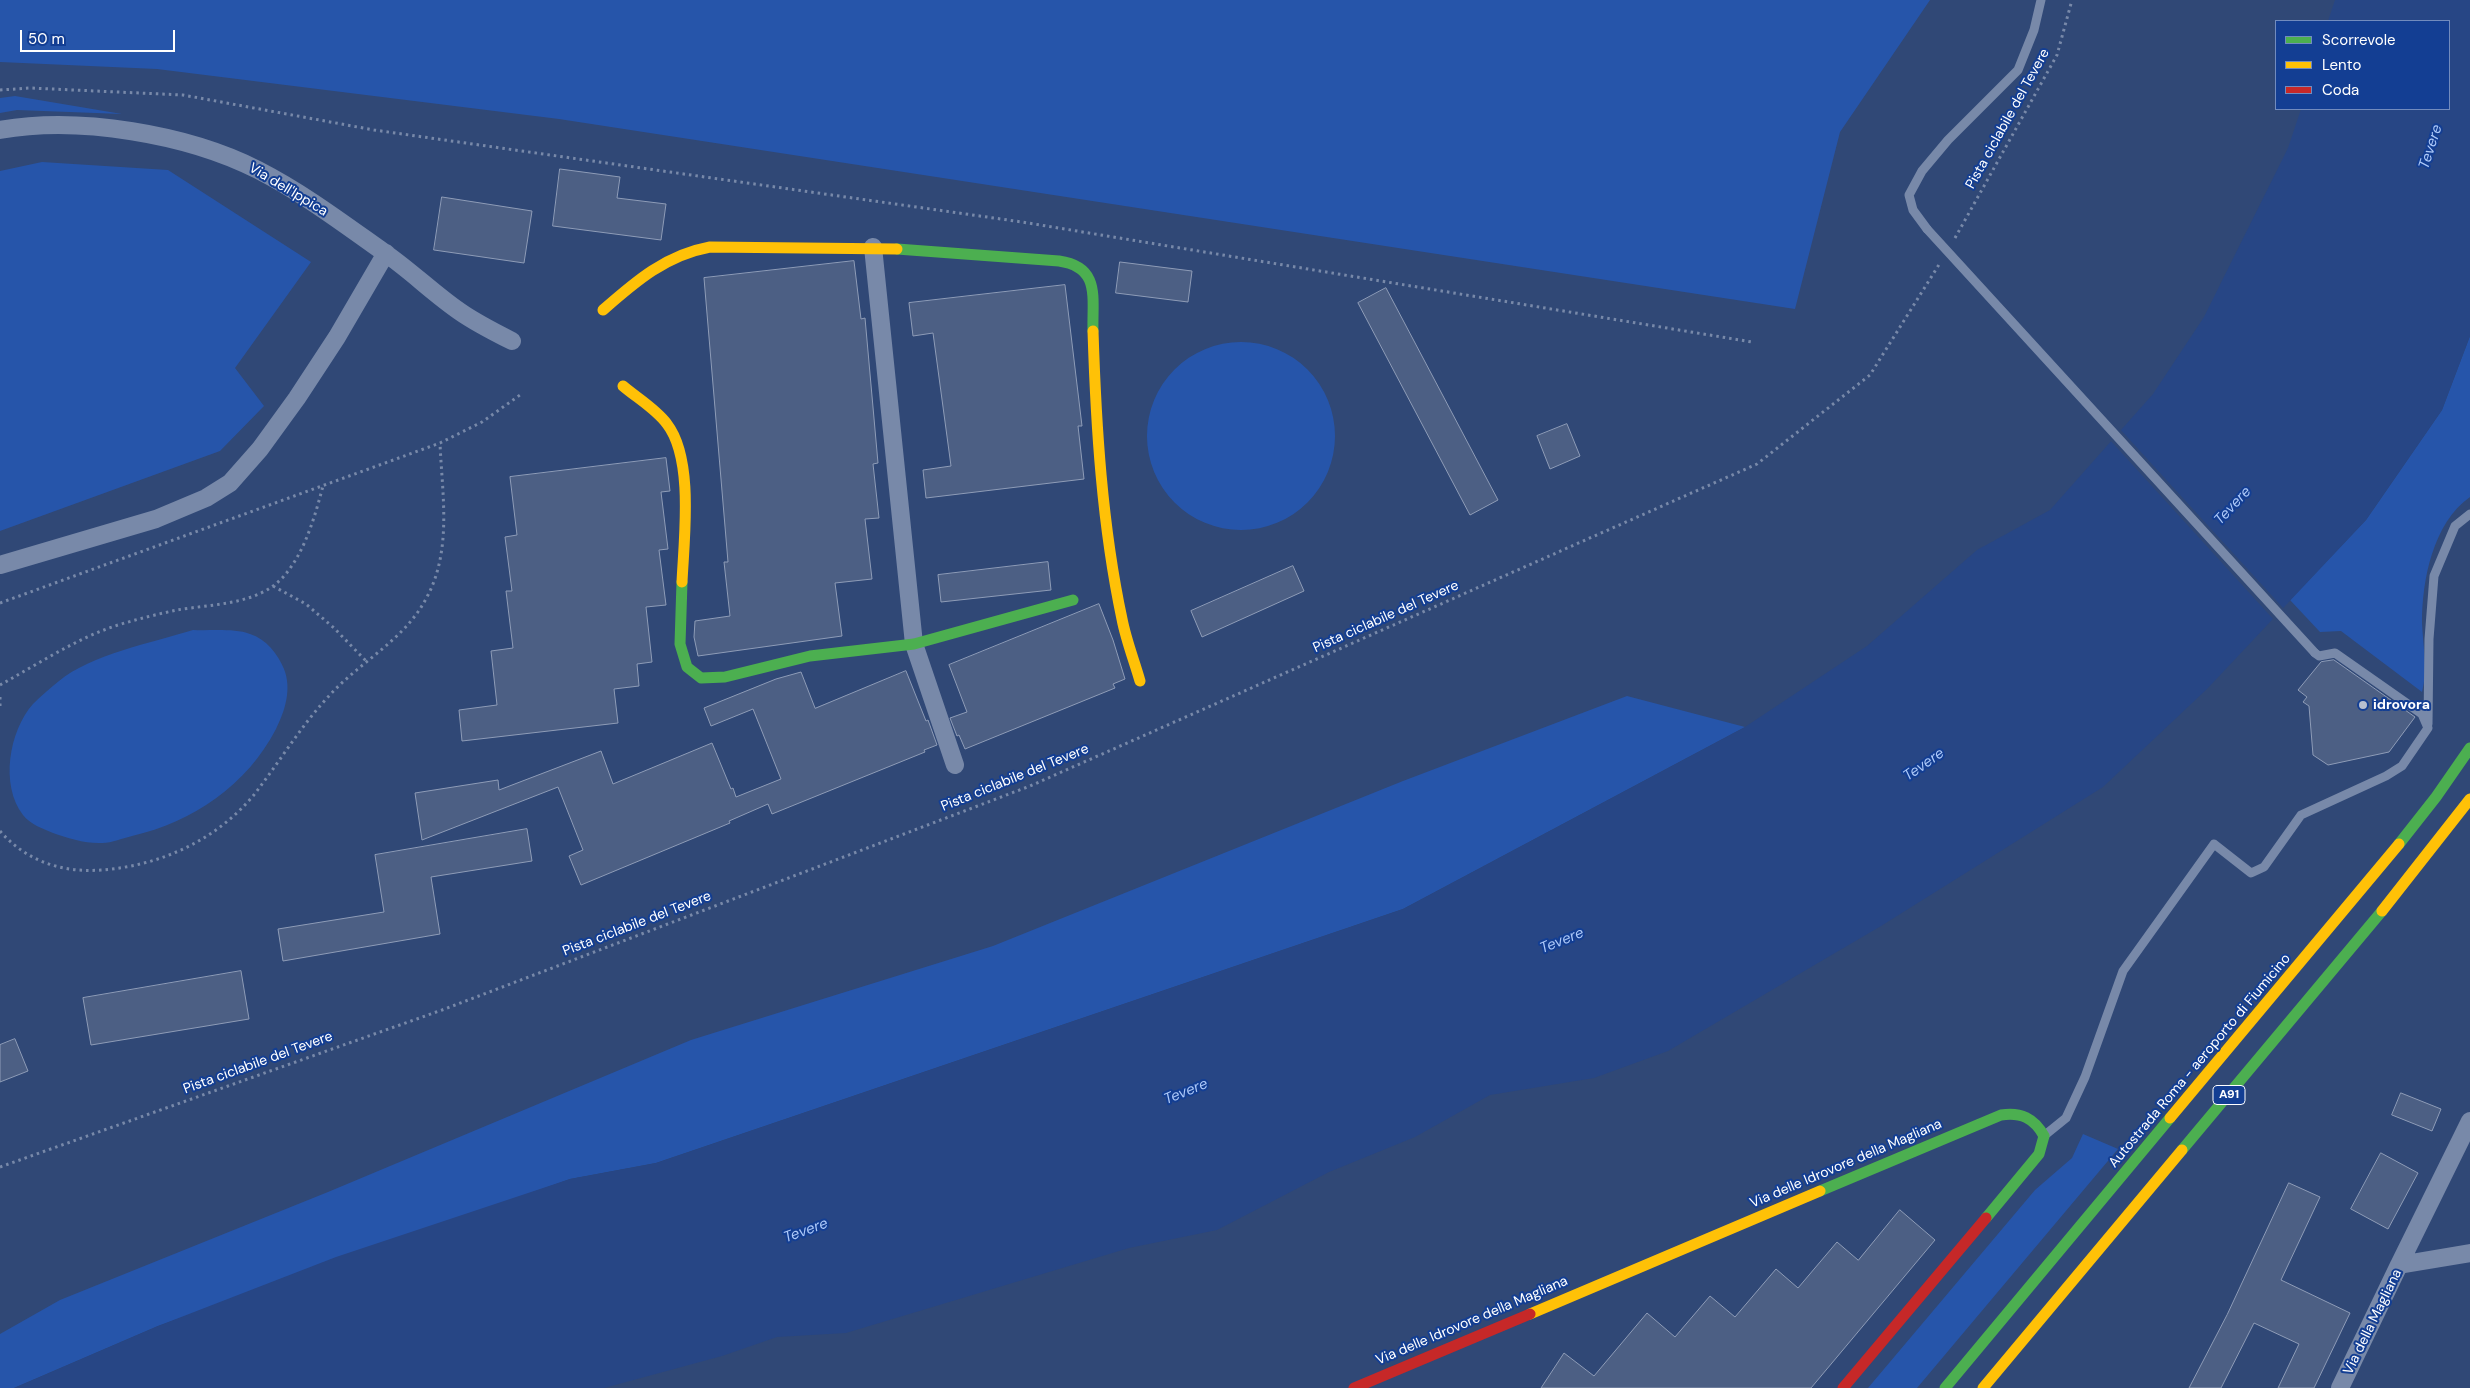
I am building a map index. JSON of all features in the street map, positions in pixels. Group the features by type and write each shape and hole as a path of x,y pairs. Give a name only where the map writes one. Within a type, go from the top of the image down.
{"main road":[{"path":"603,310 658,265 677,255 698,248 723,246 873,248 1059,261 1078,266 1090,276 1093,292 1095,402 1110,552 1122,620 1140,681"},
{"path":"623,386 666,422 676,436 681,452 685,503 679,633 682,653 689,671 701,678 716,678 796,658 914,644 1073,600"},
{"name":"Autostrada Roma - aeroporto di Fiumicino","path":"1945,1388 2387,860 2436,797 2470,748"},
{"name":"A91","path":"1983,1388 2416,872 2470,799"},
{"name":"Via delle Idrovore della Magliana","path":"1354,1388 2001,1115 2019,1112 2027,1115 2035,1121 2044,1136"},
{"path":"1844,1388 2039,1154 2044,1136"}],"street":[{"name":"Via dell'Ippica","path":"0,130 42,126 92,128 140,134 193,146 241,162 271,177 386,253 458,310 512,341"},
{"path":"873,248 914,644 955,765"},
{"path":"0,565 156,519 206,498 230,483 264,444 302,392 337,337 386,253"},
{"path":"2399,1265 2470,1121"},
{"name":"Via della Magliana","path":"2340,1388 2399,1265 2470,1253"}],"lane":[{"path":"2041,0 2034,30 2018,70 1948,140 1922,171 1909,195 1912,203 1927,229 2315,653 2319,656 2335,653 2422,714 2428,728"},
{"path":"2044,1136 2066,1118 2085,1078 2123,971 2214,844 2251,873 2264,867 2301,815 2386,776 2402,766 2428,728 2429,639 2434,576 2455,526 2470,514"}],"path":[{"name":"Pista ciclabile del Tevere","path":"1951,244 2057,55 2072,0"},
{"path":"0,90 30,88 183,95 384,131 1022,222 1752,342"},
{"name":"Pista ciclabile del Tevere","path":"0,1167 442,1010 1030,786 1757,464 1870,375 1942,258"},
{"path":"0,603 440,443 482,422 520,395"},
{"path":"0,831 18,848 32,857 69,870 86,871 122,868 150,863 176,853 211,832 243,806 317,709 337,687 368,663 413,619 428,595 436,576 443,542 444,501 440,443"},
{"path":"0,685 107,628 176,610 246,598 273,586 284,577 293,563 312,522 323,486"},
{"path":"273,586 306,604 334,628 368,663"},
{"path":"0,698 0,708"}],"shaded area":[{"path":"0,0 1930,0 1840,132 1795,309 559,119 157,69 0,62"},
{"path":"15,96 122,114 17,110 0,113 0,98"},
{"path":"42,162 168,170 311,262 235,368 264,406 220,451 0,531 0,171"},
{"path":"2470,336 2470,497 2457,508 2447,522 2432,554 2427,571 2422,623 2425,667 2422,692 2341,631 2320,632 2290,600 2366,520 2442,410"},
{"path":"1241,342 1277,349 1301,363 1314,376 1328,400 1335,436 1328,472 1314,496 1301,509 1277,523 1241,530 1205,523 1181,509 1168,496 1154,472 1147,436 1154,400 1168,376 1181,363 1205,349"},
{"path":"193,630 236,631 256,636 271,648 284,669 287,692 282,715 264,749 250,767 234,784 197,811 155,830 114,841 106,843 84,842 53,833 33,824 23,815 11,789 10,758 18,729 33,704 59,681 88,664 123,650"},
{"path":"1627,696 1745,727 1403,909 656,1163 570,1179 158,1326 14,1388 0,1388 0,1334 60,1300 328,1192 691,1040 993,946 1403,781"},
{"path":"2083,1134 2118,1149 1917,1388 1868,1388 2035,1190 2072,1158"}],"water":[{"name":"Tevere","path":"2335,0 2470,0 2470,336 2442,410 2366,520 2207,689 2103,787 1881,926 1668,1051 1594,1078 1490,1095 1415,1137 1329,1172 1217,1230 1129,1248 846,1333 777,1337 722,1356 604,1388 14,1388 158,1326 336,1257 570,1179 656,1163 1403,909 1745,727 1867,646 1977,550 2050,510 2153,394 2204,317 2288,148 2301,110 2450,110 2450,20 2328,20"}],"pier":[{"path":"2119,428 2285,610 2275,621 2109,439"}],"building":[{"path":"560,169 620,177 617,198 666,204 661,240 553,226"},
{"path":"442,197 532,211 524,263 434,250"},
{"path":"854,261 861,319 865,318 878,463 873,464 879,518 865,519 872,579 835,583 842,636 698,656 694,637 695,621 730,616 724,562 728,562 704,278"},
{"path":"1120,262 1192,271 1188,302 1116,293"},
{"path":"1065,285 1082,426 1078,426 1084,479 926,498 923,470 951,466 933,333 913,336 909,303"},
{"path":"1386,288 1498,500 1470,515 1358,303"},
{"path":"1567,424 1580,456 1550,469 1537,436"},
{"path":"666,458 670,491 661,492 668,549 659,550 666,605 646,607 652,662 637,664 639,686 614,689 618,723 462,741 459,710 497,705 491,651 513,648 506,591 512,591 505,537 517,535 510,477"},
{"path":"1048,562 1051,590 941,602 938,575"},
{"path":"1293,566 1304,591 1202,637 1191,611"},
{"path":"1099,604 1125,679 1113,684 1115,688 965,749 959,735 957,736 950,718 967,712 949,665"},
{"name":"idrovora","path":"2334,660 2415,717 2389,752 2328,765 2313,755 2309,706 2303,702 2307,697 2298,690 2321,662"},
{"path":"906,671 937,745 924,750 925,752 772,814 768,804 729,821 730,823 581,885 569,856 583,850 558,787 422,840 415,793 498,780 499,790 601,751 613,784 712,743 736,797 781,779 753,709 711,726 704,708 776,679 801,672 815,708"},
{"path":"527,829 532,861 431,877 440,934 283,961 278,929 384,912 375,855"},
{"path":"241,971 249,1019 91,1045 83,998"},
{"path":"15,1039 28,1071 0,1082 0,1045"},
{"path":"2401,1093 2441,1109 2432,1131 2392,1115"},
{"path":"2381,1153 2418,1173 2388,1229 2351,1209"},
{"path":"2289,1183 2320,1197 2281,1280 2350,1313 2314,1388 2278,1388 2299,1344 2254,1323 2221,1388 2189,1388 2227,1315"},
{"path":"1900,1210 1935,1240 1811,1388 1541,1388 1564,1353 1594,1376 1647,1313 1675,1337 1710,1296 1735,1317 1776,1269 1798,1288 1837,1242 1858,1260"}],"traffic: fast":[{"path":"897,249 1059,261 1072,264 1082,270 1088,277 1091,286 1093,296 1093,331"},
{"path":"682,582 680,644 687,667 701,678 725,677 810,656 914,644 1073,600"},
{"path":"2399,844 2436,797 2470,748"},
{"path":"2182,1150 2382,911"},
{"path":"1820,1191 2001,1115 2015,1114 2031,1121 2044,1136 2039,1154 1986,1218"},
{"path":"1945,1388 2170,1118"}],"traffic: slow":[{"path":"603,310 652,271 679,256 710,247 897,249"},
{"path":"1093,331 1098,439 1109,548 1124,627 1140,681"},
{"path":"623,386 663,419 675,439 681,457 685,500 682,582"},
{"path":"2382,911 2470,799"},
{"path":"2170,1118 2399,844"},
{"path":"1983,1388 2182,1150"},
{"path":"1530,1314 1820,1191"}],"traffic: jam":[{"path":"1843,1388 1986,1218"},
{"path":"1354,1388 1530,1314"}],"place":[{"name":"idrovora","path":"2363,705"}]}
